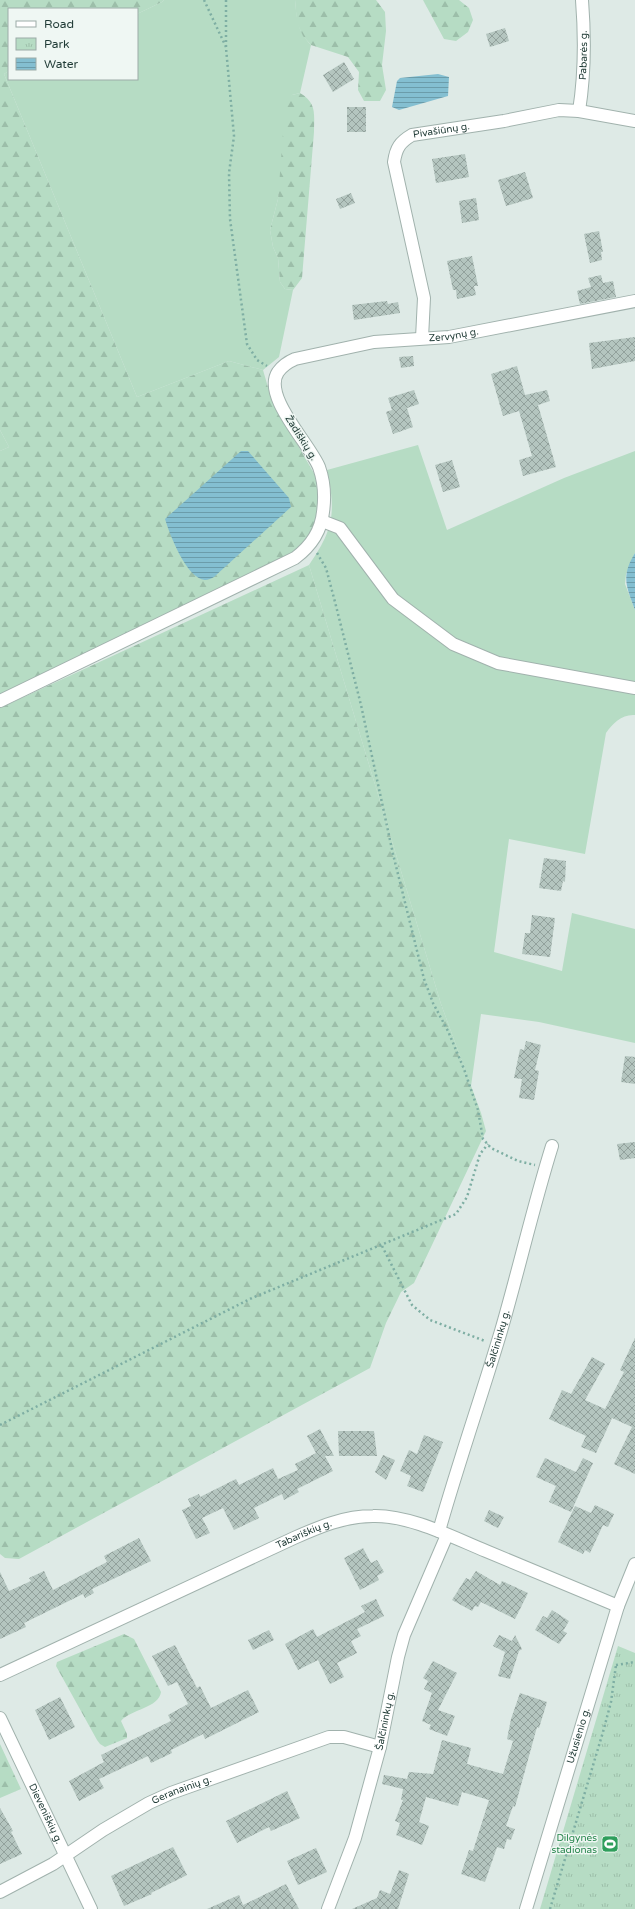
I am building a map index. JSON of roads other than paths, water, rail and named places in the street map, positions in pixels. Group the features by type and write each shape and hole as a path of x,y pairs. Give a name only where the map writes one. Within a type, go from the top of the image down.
{"street":[{"name":"Pabarės g.","path":"579,111 584,85 586,43 582,0"},
{"name":"Pivašiūnų g.","path":"422,338 424,298 394,162 395,149 403,140 412,134 504,121 559,110 579,111 635,121"},
{"name":"Zervynų g.","path":"277,373 284,365 295,359 321,352 374,342 449,337 635,301"},
{"name":"Žadiškių g.","path":"0,701 295,558 316,538 322,520 324,504 324,489 319,467 281,406 276,395 275,383 277,373"},
{"path":"322,520 340,528 393,599 453,644 498,663 635,688"},
{"name":"Šalčininkų g.","path":"328,1909 355,1838 380,1747 398,1657 404,1635 443,1533 459,1459 496,1346 552,1146"},
{"name":"Tabariškių g.","path":"0,1675 330,1523 373,1516 397,1518 443,1533 618,1606"},
{"name":"Užusienio g.","path":"526,1909 618,1606 635,1564"},
{"name":"Dieveniškių g.","path":"0,1718 91,1909"},
{"name":"Geranainių g.","path":"0,1892 37,1873 126,1816 171,1793 330,1737 344,1737 380,1747"}],"water":[{"path":"438,74 449,77 448,96 399,110 392,107 397,81 400,78"},
{"path":"241,451 248,451 289,498 291,507 214,577 205,580 191,572 185,564 175,545 165,519"},
{"path":"635,553 635,610 627,587 626,575"}],"place":[{"name":"Dilgynės stadionas","path":"610,1844"}]}
